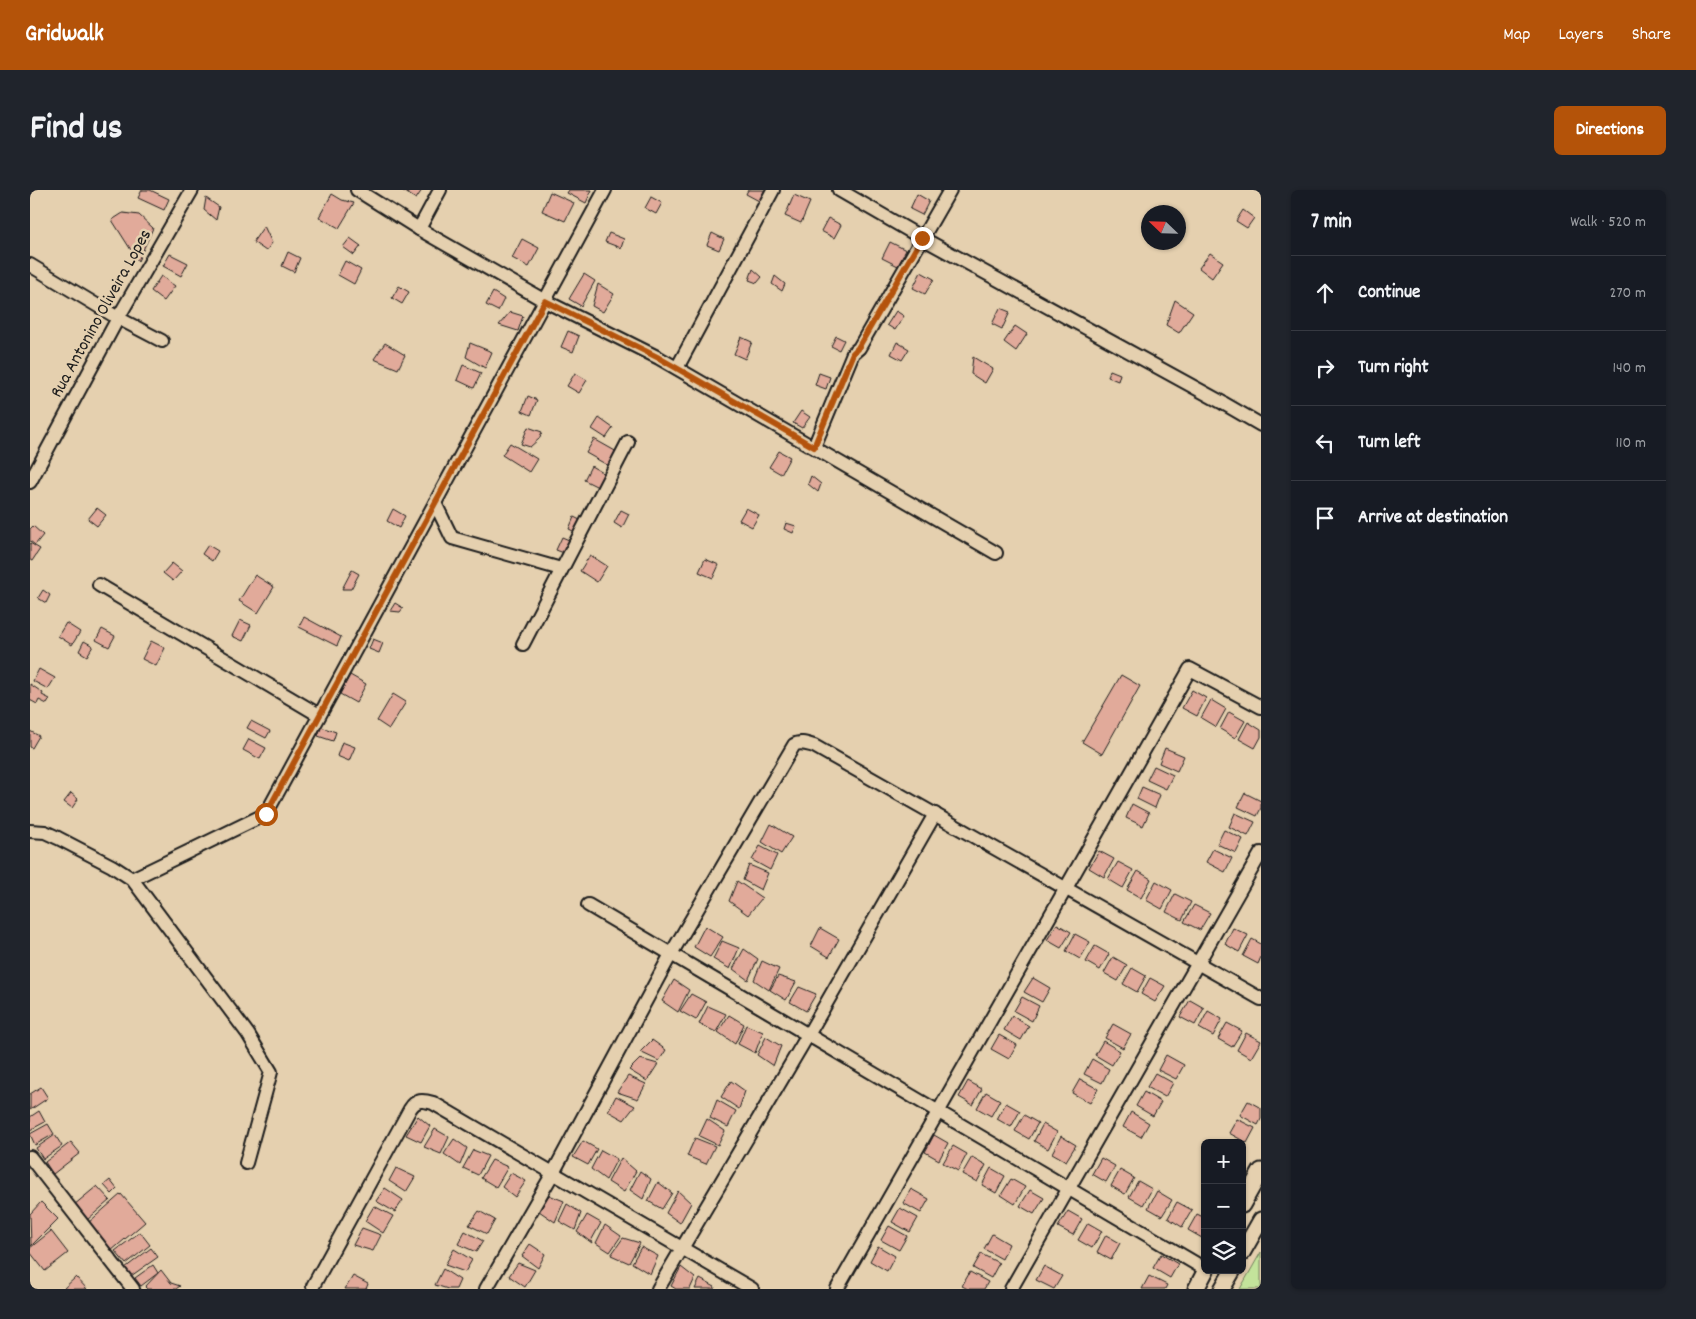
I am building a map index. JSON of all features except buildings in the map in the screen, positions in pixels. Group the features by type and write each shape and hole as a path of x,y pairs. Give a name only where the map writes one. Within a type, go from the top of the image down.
{"street":[{"name":"Rua Antonino Oliveira Lopes","path":"30,482 118,318 192,190"},
{"path":"357,190 419,229 545,301 678,368 996,553"},
{"path":"419,229 440,190"},
{"path":"133,879 266,814 604,190"},
{"path":"678,368 773,190"},
{"path":"839,190 922,238 1261,425"},
{"path":"814,447 853,353 858,348 950,190"},
{"path":"30,265 162,342"},
{"path":"523,644 628,442"},
{"path":"435,503 452,538 561,569"},
{"path":"99,585 320,715"},
{"path":"836,1289 1190,669 1261,707"},
{"path":"486,1289 553,1173 671,954 794,745 797,743 814,746 1261,999"},
{"path":"658,1289 808,1035 935,814"},
{"path":"30,831 45,832 58,838 133,879 248,1034 271,1072 246,1163"},
{"path":"1011,1289 1197,962 1261,854"},
{"path":"588,905 1201,1267"},
{"path":"313,1286 413,1103 419,1101 433,1103 752,1289"},
{"path":"30,1157 133,1289"},
{"path":"1246,1198 1261,1171"},
{"path":"1246,1246 1261,1220"},
{"path":"1196,1289 1204,1274"},
{"path":"1222,1289 1230,1274"}],"green space":[{"path":"1261,1252 1261,1289 1240,1289"}],"route":[{"path":"266,814 545,301 659,358 814,447 853,353 858,348 922,238"}]}
